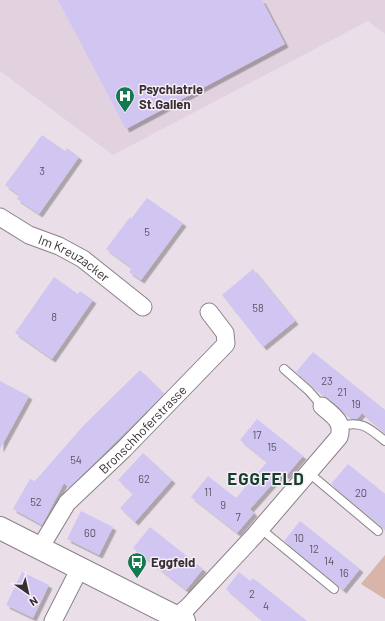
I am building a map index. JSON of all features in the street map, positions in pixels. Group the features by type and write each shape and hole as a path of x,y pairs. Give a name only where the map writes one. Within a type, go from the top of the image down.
{"main road":[{"path":"0,528 180,619"}],"street":[{"name":"Im Kreuzacker","path":"0,216 30,235 65,248 83,259 142,307"},
{"name":"Bronschhoferstrasse","path":"40,548 67,503 124,449 226,344 225,333 209,312"},
{"path":"180,619 188,607 261,529 339,437 341,426 335,417 322,406"},
{"path":"53,621 80,568"}],"lane":[{"path":"284,369 309,391 322,406"},
{"path":"341,426 352,423 360,424 371,430 385,441"},
{"path":"309,473 378,531"},
{"path":"261,529 334,589"}],"shaded area":[{"name":"Psychiatrie St.Gallen","path":"0,0 385,0 385,34 368,21 113,155 0,71"},
{"path":"385,555 385,599 361,584"}],"building":[{"path":"58,0 262,0 285,44 126,129"},
{"path":"42,135 65,151 67,148 79,157 39,214 17,199 19,195 5,185"},
{"path":"147,198 183,223 141,280 129,272 132,268 106,249 130,217 131,219"},
{"path":"253,269 295,321 263,347 222,295"},
{"path":"54,277 78,294 80,291 93,300 52,359 15,333"},
{"path":"313,352 385,410 385,433 362,413 357,419 352,419 296,372"},
{"path":"140,370 164,394 69,488 64,483 42,525 13,509 30,479 35,481 83,426"},
{"path":"0,381 29,396 0,449"},
{"path":"257,419 303,456 286,476 282,473 250,509 254,513 237,533 191,497 208,476 236,498 267,462 240,440"},
{"path":"143,453 172,480 135,522 120,508 133,494 118,480"},
{"path":"348,464 385,494 385,529 331,484"},
{"path":"81,511 113,527 99,555 67,539"},
{"path":"300,521 360,569 343,590 284,541"},
{"path":"150,527 203,569 186,590 133,548"},
{"path":"22,572 49,585 33,618 6,605"},
{"path":"239,572 250,581 253,578 307,621 263,621 226,589"}],"place":[{"name":"Psychiatrie St.Gallen","path":"125,113"},
{"name":"Eggfeld","path":"137,579"}],"district":[{"name":"EGGFELD","path":"266,479"}]}
